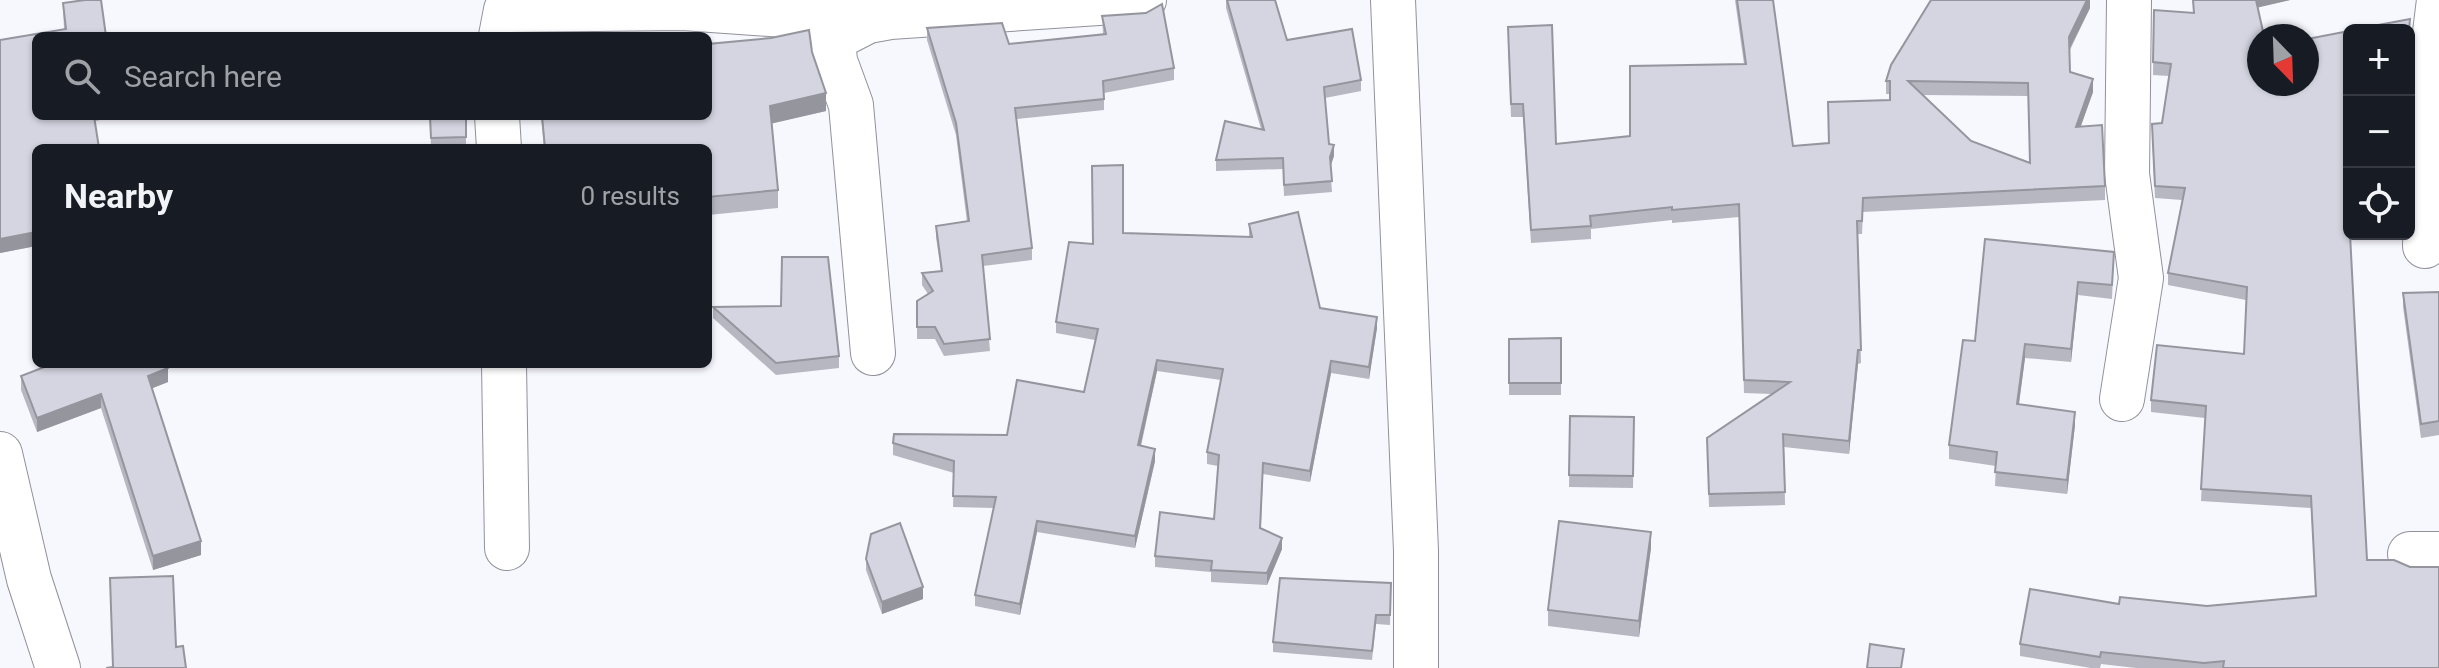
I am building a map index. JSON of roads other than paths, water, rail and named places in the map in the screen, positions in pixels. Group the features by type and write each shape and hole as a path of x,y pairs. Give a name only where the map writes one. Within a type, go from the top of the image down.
{"street":[{"path":"502,32 506,10 683,8 868,21 1144,0"},
{"path":"1393,0 1416,551 1416,668"},
{"path":"2122,399 2141,278 2127,174 2129,0"},
{"path":"2425,246 2430,73 2439,0"},
{"path":"868,21 833,39 835,61 851,105 873,353"},
{"path":"497,120 499,144"},
{"path":"504,368 507,548"},
{"path":"0,454 29,579 58,668"}]}
